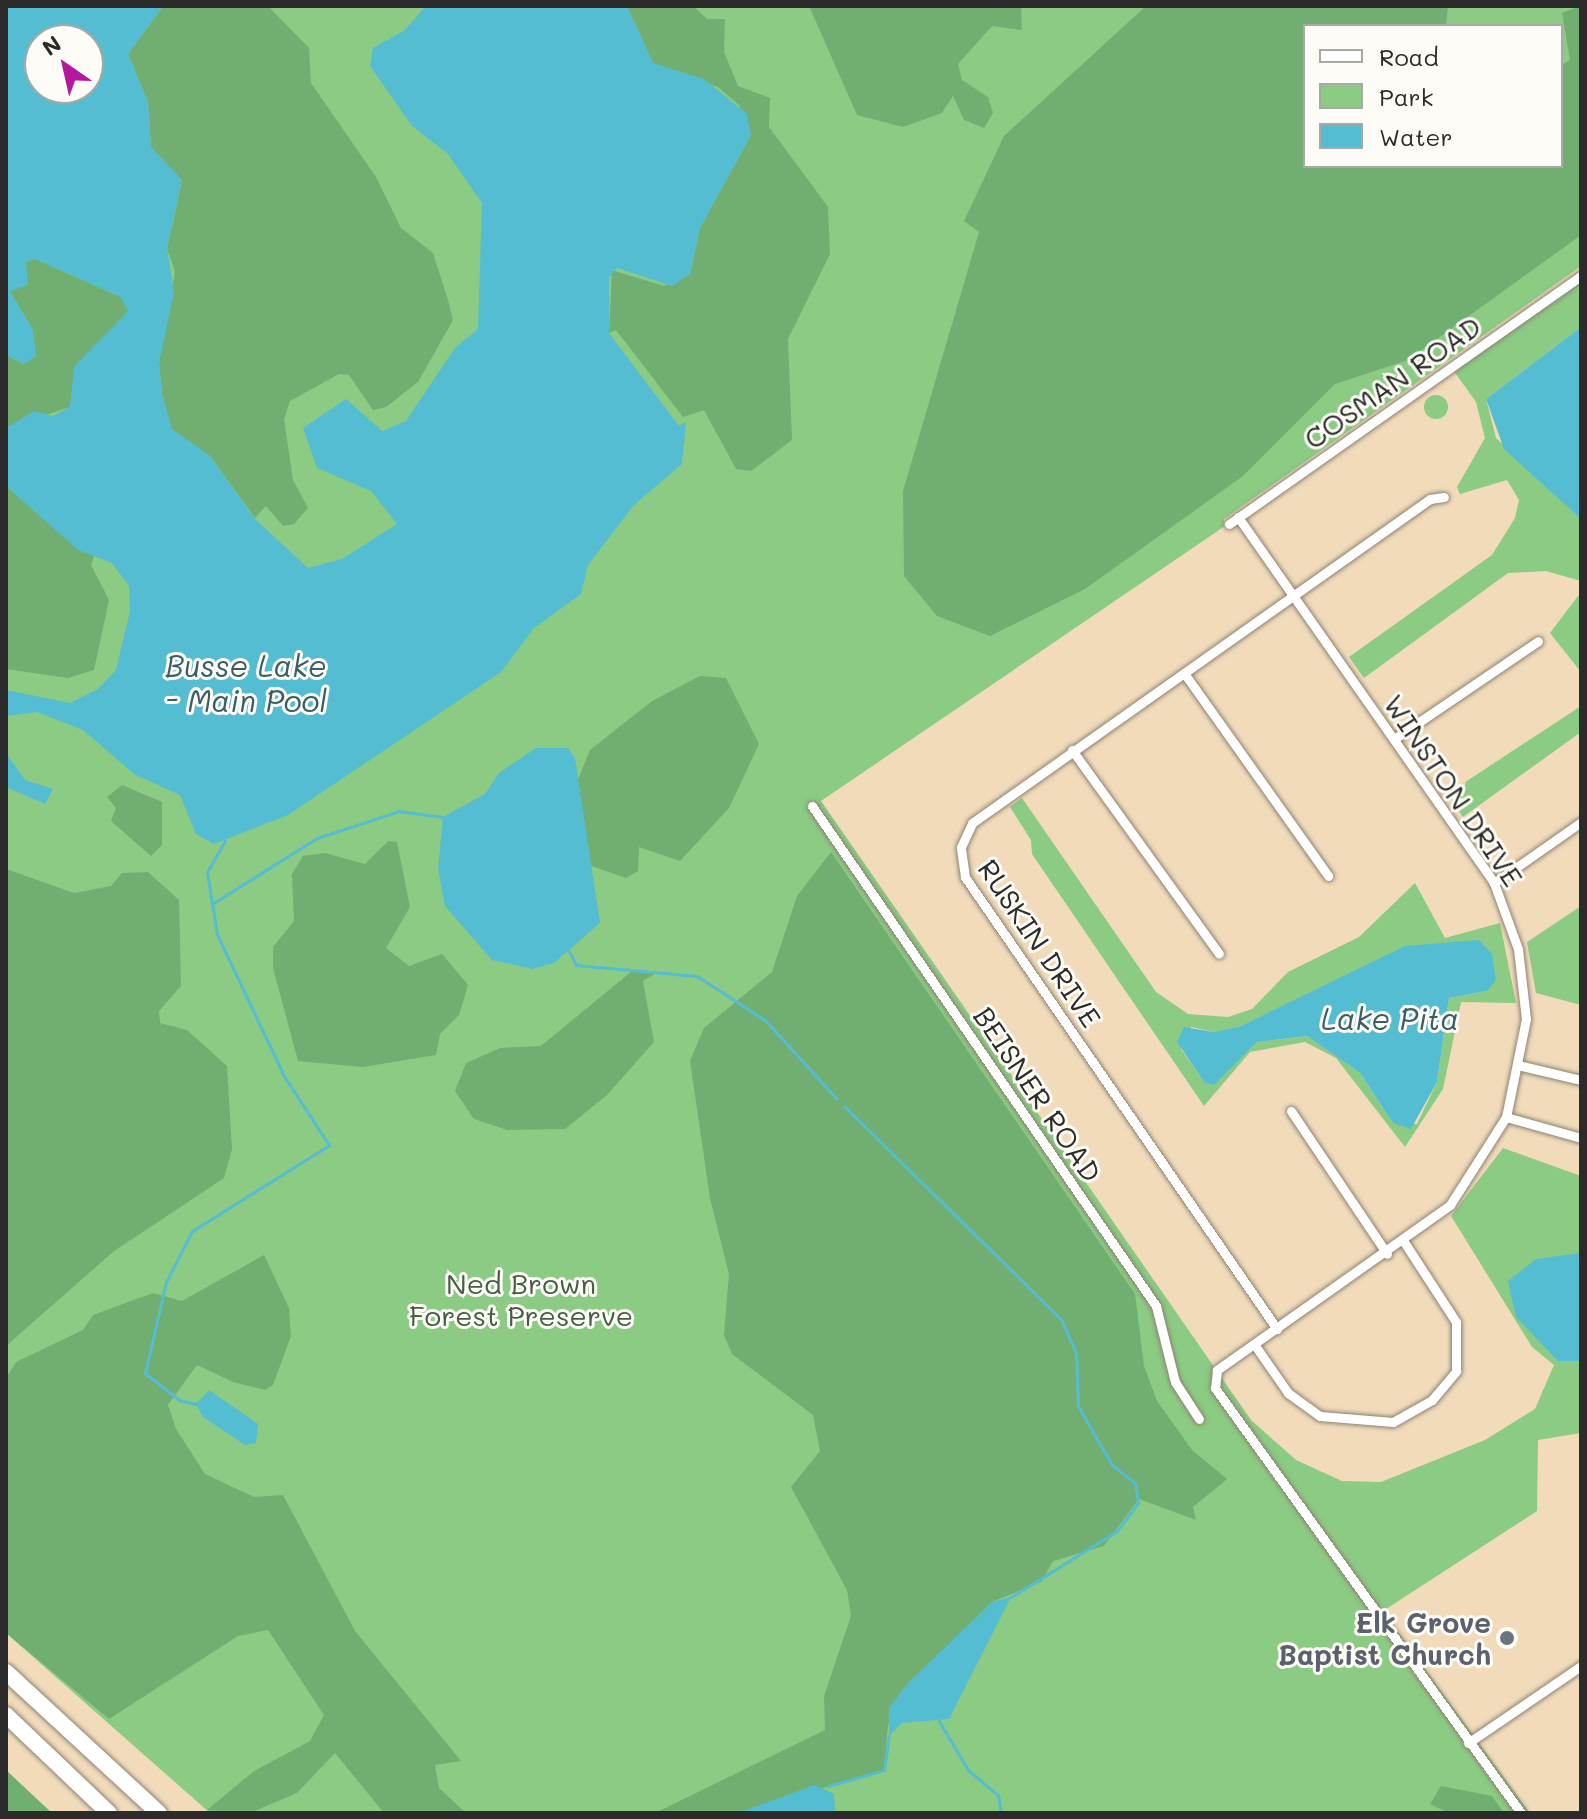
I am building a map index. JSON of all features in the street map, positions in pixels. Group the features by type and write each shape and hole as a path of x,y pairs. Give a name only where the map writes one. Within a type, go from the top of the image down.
{"highway":[{"path":"6,1672 159,1813"},
{"path":"6,1715 109,1813"}],"street":[{"name":"COSMAN ROAD","path":"1234,521 1581,276"},
{"name":"RUSKIN DRIVE","path":"1277,1329 960,863 972,823 1430,499 1444,497"},
{"name":"WINSTON DRIVE","path":"1234,521 1293,594 1494,883 1511,921 1525,989 1522,1066 1506,1117 1469,1182 1404,1242 1217,1370 1215,1388 1468,1743"},
{"path":"1394,739 1538,641"},
{"path":"1184,673 1328,876"},
{"path":"1072,750 1219,954"},
{"name":"BEISNER ROAD","path":"812,806 1156,1306 1175,1382 1199,1419"},
{"path":"1494,883 1581,822"},
{"path":"1522,1066 1581,1080"},
{"path":"1291,1111 1387,1254"},
{"path":"1506,1117 1581,1138"},
{"path":"1254,1344 1288,1393 1320,1416 1364,1425 1393,1422 1423,1407 1456,1371 1458,1339 1451,1311 1404,1242"},
{"path":"1521,1813 1468,1743 1581,1666"}],"green space":[{"name":"Ned Brown Forest Preserve","path":"6,6 1581,6 1581,266 1224,519 1225,526 821,801 1251,1420 1296,1460 1342,1481 1381,1482 1485,1440 1535,1409 1554,1365 1532,1347 1451,1216 1503,1148 1581,1176 1581,1433 1538,1440 1537,1511 1383,1611 1530,1813 210,1813 6,1633"},
{"path":"163,6 268,6 309,48 311,83 376,177 401,228 433,253 448,300 453,320 418,382 386,407 373,410 349,375 339,374 290,401 284,419 293,480 308,508 294,524 283,526 266,506 255,518 210,456 171,429 162,394 159,363 175,271 167,249 182,181 151,147 148,102 128,54"},
{"path":"627,6 693,6 707,19 725,19 724,52 738,86 770,98 769,127 828,207 830,254 788,339 792,440 751,471 736,469 704,410 683,417 616,330 609,333 612,270 664,286 690,274 700,228 751,135 739,105 718,87 653,63"},
{"path":"809,6 1021,6 1022,30 992,26 958,64 962,80 988,97 993,113 984,128 964,120 953,96 942,113 903,127 857,115"},
{"path":"1146,6 1448,6 1446,24 1303,24 1303,168 1563,168 1563,64 1570,60 1562,13 1581,6 1581,235 1408,360 1335,384 1243,476 1085,589 990,636 937,616 904,576 903,491 979,232 964,221 1004,136"},
{"path":"35,259 121,297 129,311 76,386 70,407 6,428 6,355 24,364 33,330 10,292 25,262"},
{"path":"1581,275 1581,327 1486,399 1496,438 1581,519 1581,581 1546,571 1508,573 1364,678 1349,657 1492,555 1515,518 1519,500 1507,480 1460,494 1457,487 1485,438 1476,402 1451,367"},
{"path":"1436,395 1447,402 1448,407 1441,418 1436,419 1425,412 1424,407 1431,396"},
{"path":"6,486 94,556 91,565 109,600 94,670 68,678 6,669"},
{"path":"1581,592 1581,672 1550,633"},
{"path":"700,676 726,678 759,744 729,808 680,861 639,847 638,871 626,878 589,865 577,782 590,750 652,701"},
{"path":"1581,706 1581,732 1463,817 1447,794"},
{"path":"122,785 162,802 162,845 151,856 111,821 116,808 107,797"},
{"path":"1022,798 1156,992 1188,1014 1228,1017 1252,1009 1288,972 1359,937 1415,883 1445,938 1500,923 1516,1003 1461,1002 1443,1089 1405,1147 1336,1058 1305,1042 1250,1052 1204,1106 1032,854 1031,840 1010,807","holes":["1416,945 1459,945 1487,991 1449,998 1437,1082 1417,1124 1393,1123 1360,1073 1307,1036 1257,1042 1220,1078 1204,1082 1181,1049 1191,1027 1214,1032 1241,1026"]},
{"path":"388,841 397,842 410,907 386,948 409,966 442,954 468,985 459,1015 440,1034 436,1055 363,1067 298,1061 273,968 273,947 294,921 292,874 303,856 325,853 365,864"},
{"path":"831,852 1135,1294 1144,1366 1157,1401 1192,1450 1227,1479 1193,1507 1196,1520 1139,1499 1104,1546 1053,1561 1041,1582 992,1602 902,1695 888,1725 884,1770 738,1813 655,1813 825,1730 824,1696 851,1616 847,1590 791,1487 820,1451 813,1415 732,1354 724,1335 729,1274 710,1198 690,1061 704,1028 772,972 797,896"},
{"path":"6,869 74,893 111,886 122,873 148,872 179,900 181,986 159,1011 160,1023 187,1030 227,1066 232,1149 224,1178 114,1251 6,1346"},
{"path":"1581,906 1581,1005 1536,993 1527,942"},
{"path":"632,971 658,972 643,981 654,1042 607,1095 565,1129 507,1130 474,1119 455,1091 466,1063 500,1048 541,1046"},
{"path":"264,1255 289,1308 291,1336 273,1385 265,1390 233,1382 197,1365 168,1405 176,1429 205,1474 254,1497 283,1495 355,1631 461,1761 435,1765 439,1788 466,1813 384,1813 335,1753 297,1793 250,1813 207,1810 254,1771 310,1741 324,1715 268,1630 238,1636 109,1719 6,1633 6,1378 16,1362 83,1330 93,1315 153,1293 182,1301"},
{"path":"6,1770 38,1800 52,1813 6,1813"},
{"path":"1441,1786 1492,1796 1504,1813 1449,1813 1430,1804"}],"water":[{"name":"Busse Lake - Main Pool","path":"6,6 163,6 128,54 148,102 151,147 182,180 167,248 174,292 159,363 162,394 172,429 210,456 255,519 308,568 342,559 397,524 371,491 317,468 303,428 346,399 382,431 406,421 455,348 478,329 482,203 448,154 412,126 370,66 373,48 405,30 426,6 627,6 653,63 704,79 747,114 751,135 700,228 690,274 672,286 617,268 609,277 609,333 679,426 686,422 682,464 634,505 588,565 581,594 534,628 501,672 288,815 214,844 196,834 180,795 134,774 83,730 37,712 6,716 6,690 70,703 98,689 116,670 130,611 129,586 112,563 78,550 6,486 6,428 34,411 53,416 70,407 74,367 128,311 121,297 35,259 26,262 28,284 10,292 33,330 36,356 24,364 6,355"},
{"path":"1581,327 1581,519 1504,449 1486,399"},
{"path":"536,748 568,748 575,758 600,923 554,963 533,969 492,960 445,906 438,869 443,817 485,794 499,773"},
{"path":"6,753 25,780 53,789 45,804 6,787"},
{"name":"Lake Pita","path":"1479,940 1492,954 1496,980 1487,991 1449,998 1437,1082 1411,1129 1393,1123 1360,1073 1307,1036 1257,1042 1214,1085 1204,1082 1177,1042 1184,1027 1214,1032 1241,1026 1405,946"},
{"path":"1581,1253 1581,1361 1558,1361 1516,1317 1508,1281 1536,1259"},
{"path":"209,1390 258,1424 256,1443 245,1445 203,1417 196,1404"},
{"path":"1011,1597 949,1719 902,1723 889,1736 889,1708 908,1683 992,1602"},
{"path":"815,1785 834,1794 835,1813 738,1813"}],"waterway":[{"path":"212,904 317,838 399,811 443,817"},
{"path":"196,1404 179,1400 145,1373 166,1282 192,1231 329,1145 284,1076 217,934 207,872 225,841"},
{"path":"569,951 576,965 697,976 766,1021 837,1099"},
{"path":"844,1106 1061,1319 1076,1353 1078,1406 1112,1465 1135,1483 1138,1503 1117,1531 1011,1597"},
{"path":"939,1721 968,1770 998,1795 1001,1813"},
{"path":"828,1786 884,1770 889,1736"}],"place":[{"name":"Elk Grove Baptist Church","path":"1507,1638"}]}
